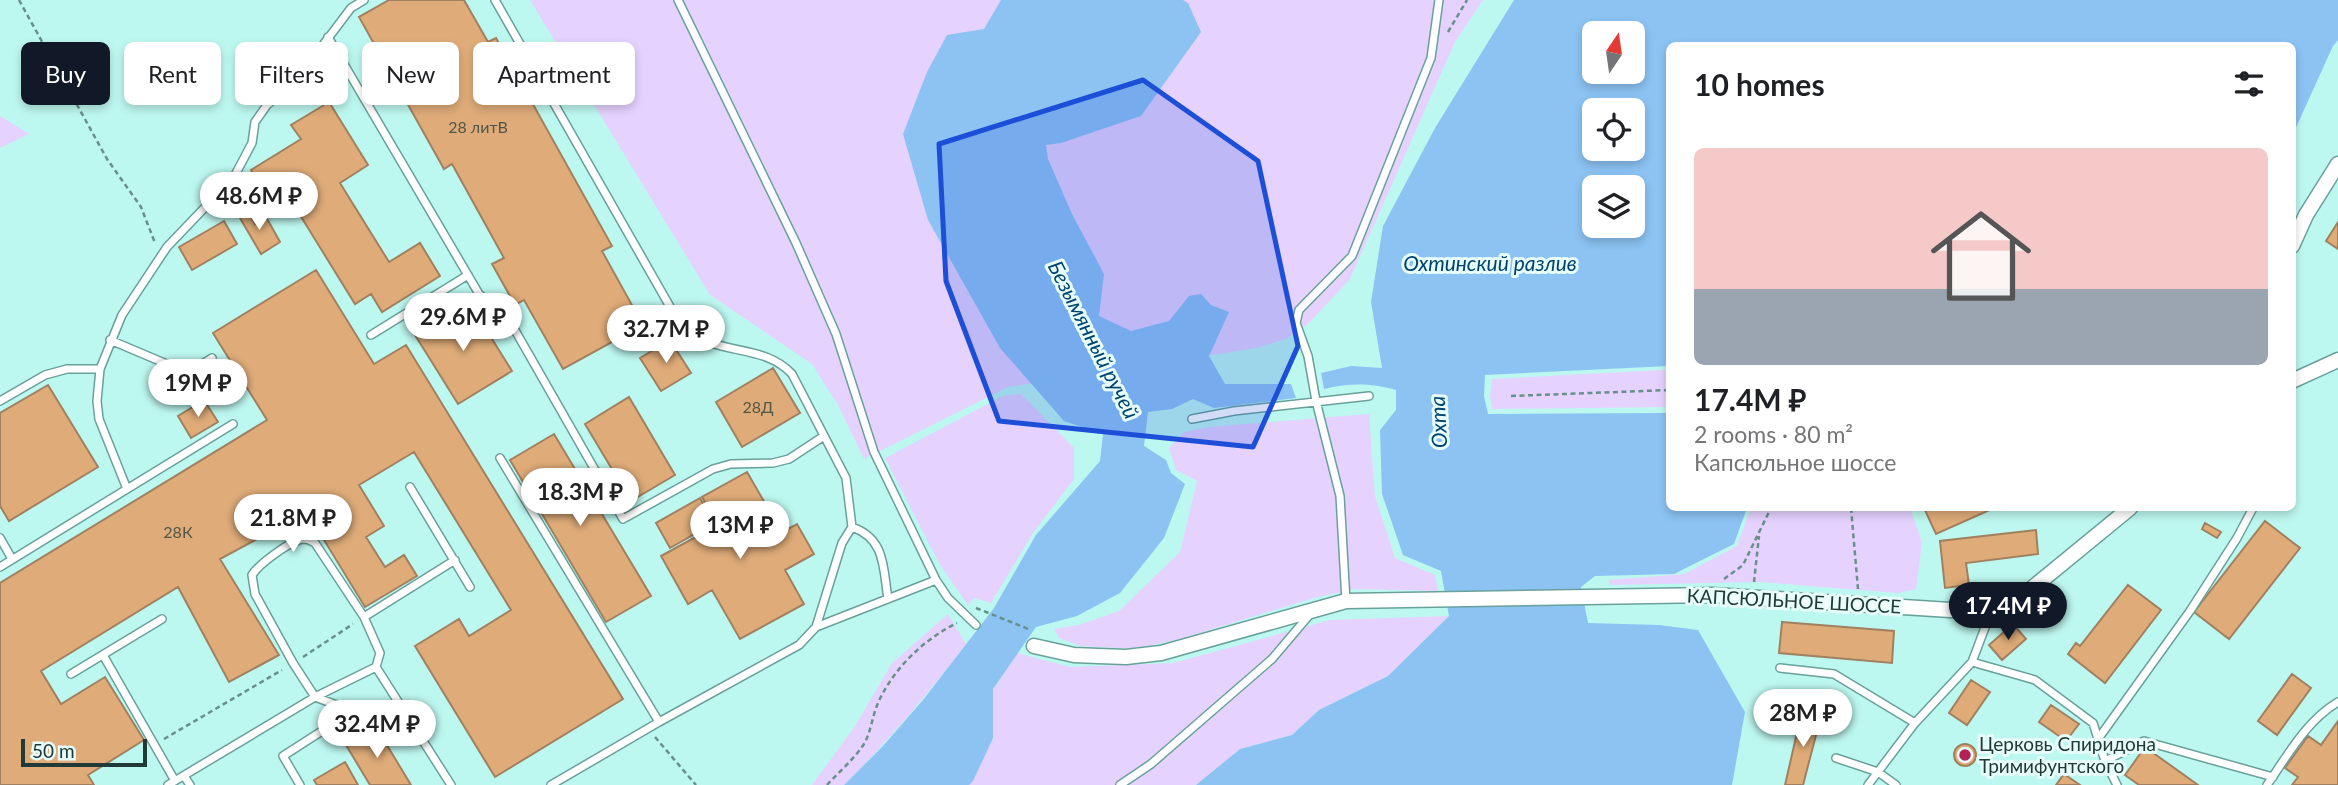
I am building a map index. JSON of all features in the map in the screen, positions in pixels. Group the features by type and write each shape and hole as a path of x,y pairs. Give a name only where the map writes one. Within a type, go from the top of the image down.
{"street":[{"path":"2296,237 2306,215 2338,164"},
{"path":"2296,379 2338,360"},
{"name":"КАПСЮЛЬНОЕ ШОССЕ","path":"1346,601 1713,594 1966,611 1992,610 2008,604 2039,576 2126,511"},
{"path":"1034,646 1074,655 1126,657 1161,653 1346,601"}],"lane":[{"path":"127,489 99,419 97,401 100,369 122,315 161,257 234,177 252,143 255,122 267,105 298,78 351,8 364,0"},
{"path":"495,0 673,312 686,329 706,341 763,355 781,363 792,374 846,478 852,527 842,543 816,627"},
{"path":"678,0 796,243 836,334 874,452 936,580 948,598 976,625"},
{"path":"1346,601 1340,496 1316,401 1308,356 1296,323 1299,310 1352,256 1432,58 1439,0"},
{"path":"328,37 479,295 508,318 623,519 713,470 730,464 773,463 789,459 824,436"},
{"path":"371,335 468,275"},
{"path":"110,340 188,373 212,358"},
{"path":"0,401 46,375 67,369 100,369"},
{"path":"1192,419 1234,411 1369,396"},
{"path":"0,567 233,424"},
{"path":"500,458 659,722"},
{"path":"410,486 470,587"},
{"path":"2098,739 2190,611 2251,511"},
{"path":"852,527 867,532 875,541 881,557 888,599"},
{"path":"0,538 12,559"},
{"path":"103,655 155,745 172,783 315,697 376,667 380,653 364,617 321,548 308,540 295,542 261,564 252,576 255,594 315,697 353,711 283,756 300,785"},
{"path":"364,617 455,561"},
{"path":"551,785 799,645 816,627 936,580"},
{"path":"1120,785 1151,764 1272,659 1315,609"},
{"path":"1868,785 1915,723 1972,662 1992,610"},
{"path":"71,674 162,619"},
{"path":"1972,662 2035,680 2093,723 2105,761 2117,785"},
{"path":"376,667 451,785"},
{"path":"1780,668 1834,674 1915,723"},
{"path":"2267,785 2307,727 2338,702"},
{"path":"2105,761 2144,741 2273,777"},
{"path":"1836,758 1878,772 1896,785"},
{"path":"184,776 190,785"}],"path":[{"path":"19,0 107,159 141,206 161,257"},
{"path":"1446,34 1467,0"},
{"path":"1511,396 1666,390"},
{"path":"1713,594 1725,577 1743,565 1769,511"},
{"path":"1851,511 1859,603"},
{"path":"1753,595 1760,532"},
{"path":"976,608 1034,631"},
{"path":"155,745 293,663 364,617"},
{"path":"827,785 862,748 869,736 884,690 899,668 945,629 967,617"},
{"path":"648,729 696,785"}],"highlighted area":[{"path":"1143,80 1258,161 1298,346 1253,447 999,421 946,281 939,144"}],"shaded area":[{"path":"530,0 1483,0 1455,42 1350,279 1310,322 1286,339 1256,348 1008,387 864,459 838,405 812,364 710,295 594,105 635,105 635,42 556,42"},
{"path":"0,116 29,134 0,148"},
{"path":"1666,371 1666,407 1492,409 1492,379"},
{"path":"1021,394 1074,448 1074,479 1033,533 991,603 974,598 968,605 940,565 885,458 1003,396"},
{"path":"1369,414 1375,496 1395,558 1435,575 1438,591 1355,589 1314,598 1180,639 1134,649 1080,646 1059,638 1054,629 1079,625 1119,611 1180,552 1197,481 1176,470 1169,448 1184,432 1209,427"},
{"path":"1750,511 1911,511 1922,542 1916,589 1898,593 1760,582 1609,585 1609,580 1684,574 1737,546"},
{"path":"948,614 966,644 937,681 844,785 812,785 855,726 892,663"},
{"path":"1449,616 1388,676 1319,710 1292,735 1240,749 1196,785 969,785 993,738 993,690 1017,653 1070,667 1173,663 1330,620"}],"water":[{"name":"Безымянный ручей","path":"1001,0 1183,0 1188,3 1201,32 1141,116 1061,143 1046,145 1048,159 1072,214 1104,274 1099,316 1131,331 1169,321 1189,296 1201,294 1211,305 1229,312 1209,356 1225,384 1291,384 1296,398 1214,408 1193,399 1172,409 1148,412 1144,446 1166,460 1171,473 1185,484 1164,538 1120,593 1077,616 1036,627 993,689 993,738 973,781 969,785 844,785 923,700 994,608 1036,535 1100,461 1103,434 1064,421 1000,348 928,220 903,134 927,72 947,35 984,29"},
{"name":"Охтинский разлив","path":"1514,0 2338,0 2338,40 2296,127 2296,42 1666,42 1666,366 1485,375 1484,396 1488,414 1666,413 1666,511 1746,511 1734,544 1674,574 1595,576 1581,587 1588,623 1659,625 1698,630 1745,712 1732,785 1196,785 1240,749 1292,735 1319,710 1388,676 1449,616 1441,571 1403,555 1382,494 1380,430 1396,410 1396,390 1360,385 1324,389 1321,373 1351,366 1382,368 1371,302 1383,226 1435,128"}],"building":[{"path":"389,0 464,0 488,42 473,42 473,105 533,105 612,246 602,251 643,325 563,369 524,300 515,305 492,264 504,258 452,164 444,169 408,105 459,105 459,42 373,42 359,17"},
{"path":"324,105 331,105 368,165 340,183 389,262 420,243 440,276 382,312 371,294 355,304 295,207 280,217 251,170 301,139 291,125"},
{"path":"246,208 255,224 266,217 280,242 261,254 237,213"},
{"path":"224,221 237,244 192,270 179,247"},
{"path":"2338,222 2338,249 2326,241"},
{"path":"316,270 374,364 406,345 623,699 495,777 415,646 459,619 469,636 511,610 414,452 359,485 384,526 366,537 385,567 404,555 417,576 365,607 307,512 220,559 279,655 229,682 178,587 41,671 61,704 105,677 144,740 88,775 94,785 0,785 0,583 267,420 213,333"},
{"path":"469,302 512,371 458,404 415,335"},
{"path":"670,340 691,373 661,391 640,358"},
{"path":"773,368 800,413 742,447 716,402"},
{"path":"48,385 98,467 9,521 0,506 0,413"},
{"path":"629,397 675,475 631,501 585,424"},
{"path":"204,400 218,422 191,438 178,416"},
{"path":"554,434 651,596 606,622 510,460"},
{"path":"747,472 766,505 742,519 757,546 797,524 814,554 785,570 804,604 740,639 712,590 688,604 661,556 718,525 702,497"},
{"path":"700,498 714,523 670,548 656,523"},
{"path":"1925,511 1987,511 1936,534"},
{"path":"2265,521 2300,548 2229,639 2194,612"},
{"path":"2205,523 2221,532 2217,538 2202,529"},
{"path":"2036,530 2038,554 1966,563 1969,585 1945,588 1940,541"},
{"path":"2128,585 2161,610 2105,683 2068,654 2076,643 2080,646"},
{"path":"1782,622 1894,631 1892,663 1779,653"},
{"path":"2013,624 2026,639 2002,660 1989,645"},
{"path":"2292,674 2311,688 2277,735 2258,721"},
{"path":"1971,680 1990,692 1967,725 1949,713"},
{"path":"2051,705 2079,724 2066,741 2039,722"},
{"path":"1802,711 1821,716 1803,785 1785,785"},
{"path":"2338,721 2338,785 2292,785 2298,777 2285,768 2308,736 2321,745"},
{"path":"376,727 411,785 370,785 346,745"},
{"name":"Церковь Спиридона Тримифунтского","path":"1965,744 1973,747 1976,755 1973,763 1965,766 1957,763 1954,755 1957,747"},
{"path":"2145,747 2198,785 2139,785 2125,775"},
{"path":"345,762 358,785 317,785 314,780"},
{"path":"2064,774 2080,785 2056,785"}],"place":[{"name":"Церковь Спиридона Тримифунтского","path":"1965,755"}],"water label":[{"name":"Охта","path":"1439,422"}]}
